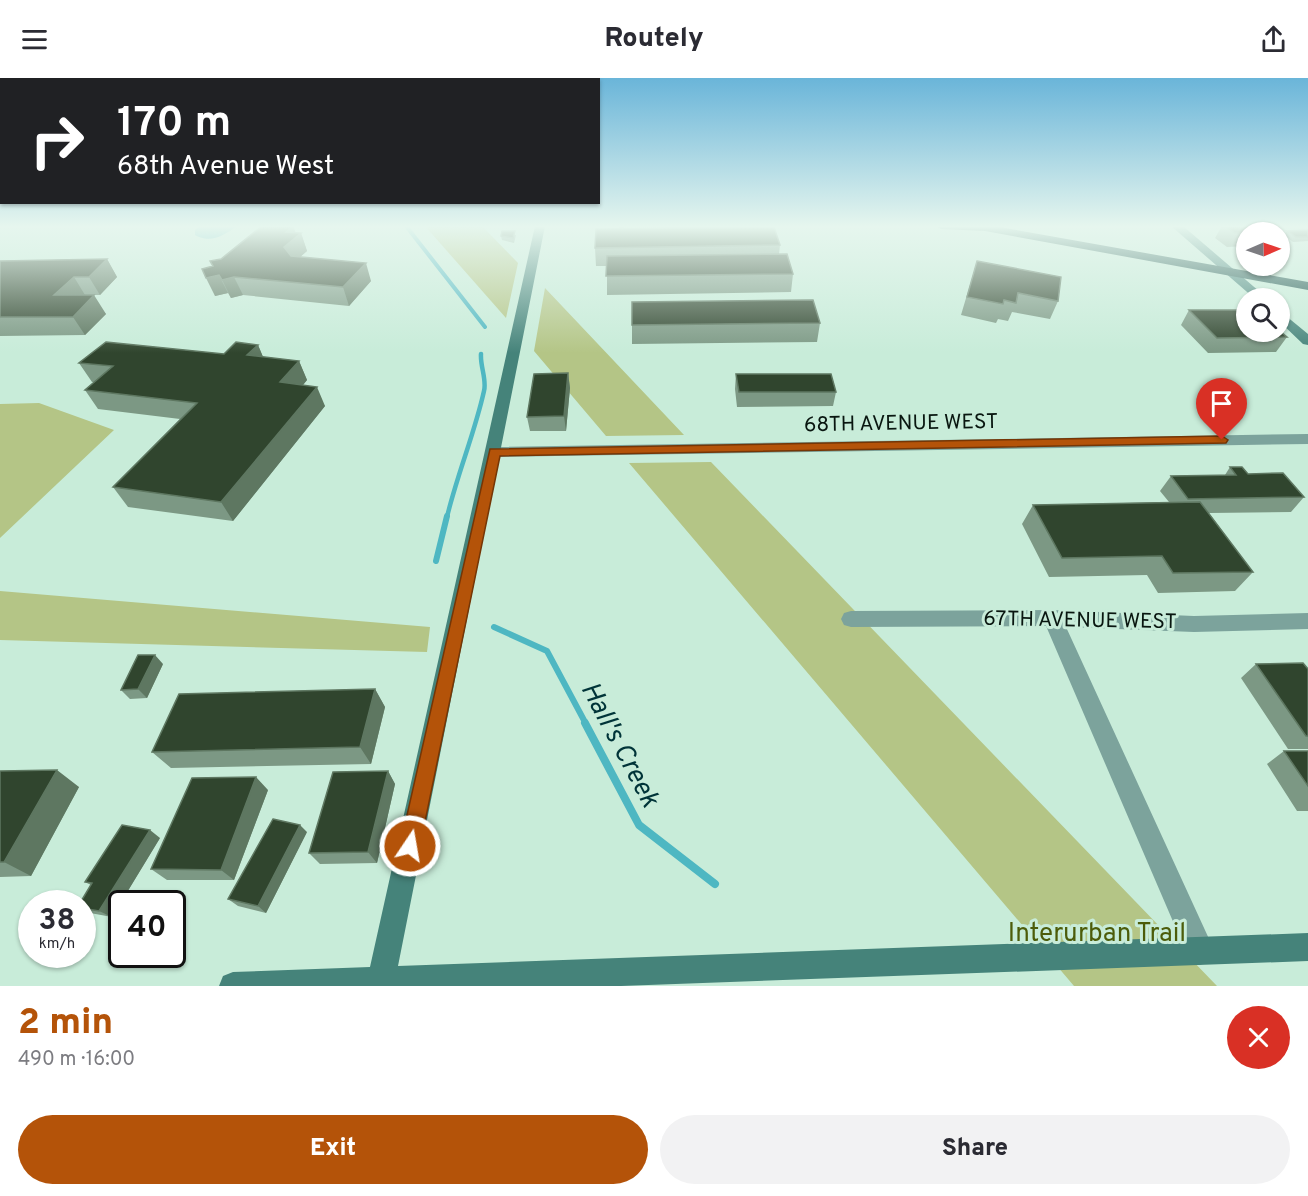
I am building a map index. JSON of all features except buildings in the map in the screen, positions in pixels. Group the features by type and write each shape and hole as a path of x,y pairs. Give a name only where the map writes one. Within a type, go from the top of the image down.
{"highway":[{"path":"1207,268 1308,286"}],"street":[{"path":"380,983 531,268"},
{"path":"1226,268 1249,288"},
{"path":"1290,324 1308,341"},
{"name":"68TH AVENUE WEST","path":"494,452 1308,439"},
{"path":"1052,618 1200,951"},
{"name":"67TH AVENUE WEST","path":"851,619 1052,618 1194,624 1308,621"},
{"path":"232,986 380,983 1308,947"}],"green space":[{"path":"462,268 517,268 506,318"},
{"path":"545,288 684,435 606,436 534,351"},
{"path":"39,403 114,430 0,538 0,404"},
{"name":"Interurban Trail","path":"711,462 1217,986 1074,986 629,463"},
{"path":"0,591 430,627 427,652 0,640"}],"waterway":[{"name":"Hall's Creek","path":"439,268 485,327"},
{"name":"Hall's Creek","path":"447,517 484,391 481,354"},
{"name":"Hall's Creek","path":"436,561 447,516"},
{"name":"Hall's Creek","path":"494,627 547,651 586,724"},
{"name":"Hall's Creek","path":"585,723 639,825 715,884"}],"route":[{"path":"410,846 494,452 1222,440"}]}
